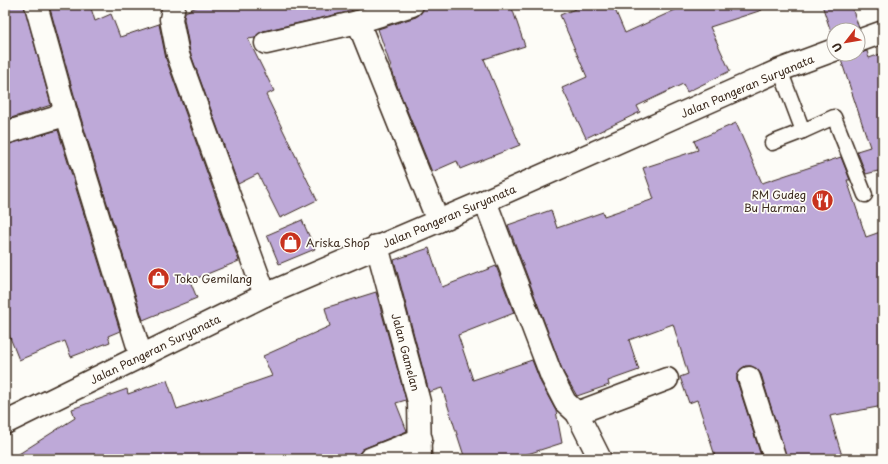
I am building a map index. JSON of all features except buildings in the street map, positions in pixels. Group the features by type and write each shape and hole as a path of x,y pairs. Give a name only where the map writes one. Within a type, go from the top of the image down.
{"street":[{"path":"36,5 64,106 141,356"},
{"path":"174,5 171,19 178,55 265,295"},
{"path":"266,43 358,22 412,5"},
{"path":"358,22 438,221"},
{"path":"866,38 883,32"},
{"name":"Jalan Pangeran Suryanata","path":"5,423 265,295 485,201 780,70 826,53"},
{"path":"5,133 55,118 61,114 64,106"},
{"path":"485,201 552,377 565,402 577,413 600,459"},
{"name":"Jalan Gamelan","path":"377,246 420,402 421,449"},
{"path":"577,413 667,378"},
{"path":"750,378 775,459"},
{"path":"370,459 421,449"}],"lane":[{"path":"780,70 803,131"},
{"path":"772,143 834,117 865,195"}],"place":[{"name":"RM Gudeg Bu Harman","path":"822,200"},
{"name":"Ariska Shop","path":"291,242"},
{"name":"Toko Gemilang","path":"159,278"}]}
